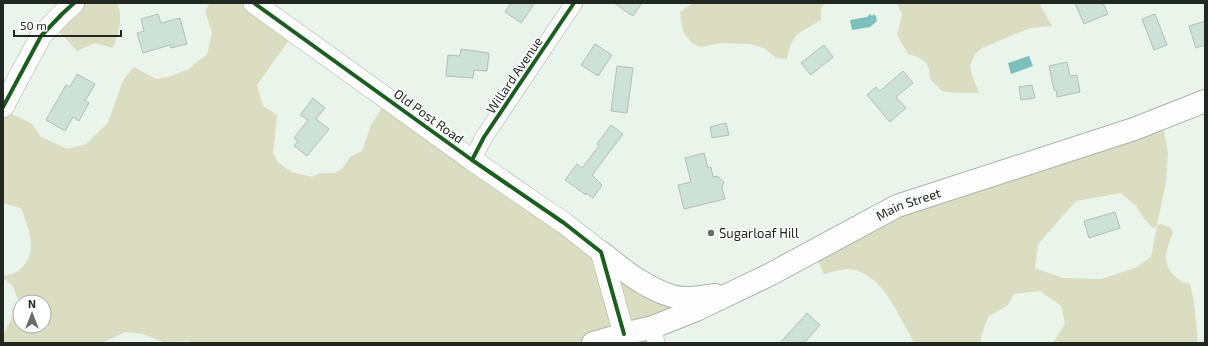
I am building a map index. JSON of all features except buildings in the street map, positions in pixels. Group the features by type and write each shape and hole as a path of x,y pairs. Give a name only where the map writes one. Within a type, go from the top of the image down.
{"main road":[{"name":"Main Street","path":"593,343 624,334 654,335 696,310 769,275 897,206 1134,129 1205,101"},
{"path":"601,252 618,266 651,288 673,296 693,298 730,293"}],"street":[{"path":"3,107 42,36 74,3"},
{"name":"Old Post Road","path":"254,3 472,160 564,223 601,252"},
{"name":"Willard Avenue","path":"472,160 484,137 574,3"},
{"path":"601,252 624,334"}],"green space":[{"path":"73,3 117,3 120,20 113,48 95,43 77,51 52,24"},
{"path":"210,3 257,3 295,32 257,85 263,106 277,115 273,153 278,162 291,172 312,177 321,173 335,173 342,169 350,157 362,151 371,125 389,97 650,285 719,294 654,324 656,343 191,343 188,341 163,342 143,334 125,332 102,343 3,343 3,336 12,317 12,334 52,334 52,294 16,294 13,286 3,278 3,276 18,271 25,264 29,257 31,241 21,208 3,203 3,110 31,123 41,137 67,149 86,144 108,123 123,80 134,67 156,79 168,77 189,69 207,55 212,33 205,11"},
{"path":"693,3 825,3 821,9 821,20 794,38 787,59 776,58 764,48 750,44 721,43 700,47 693,44 683,32 680,12"},
{"path":"897,3 1039,3 1052,26 1030,28 982,48 974,55 970,67 979,93 942,91 930,79 929,68 925,62 918,57 908,54 897,35 902,15"},
{"path":"1162,119 1168,153 1166,182 1157,225 1161,224 1170,227 1173,232 1167,250 1166,261 1170,270 1177,278 1190,284 1194,302 1198,343 1053,343 1065,324 1061,306 1040,291 1014,294 1008,305 988,317 982,333 981,343 911,343 913,341 894,306 874,280 865,274 851,269 824,274 812,248","holes":["1121,193 1136,206 1145,220 1153,228 1157,226 1151,257 1135,268 1101,279 1063,278 1035,268 1038,244 1076,201"]}],"water":[{"path":"870,14 872,16 874,14 877,21 870,27 852,30 850,20 867,17"},
{"path":"1029,56 1033,66 1011,74 1008,63"}],"cycle path":[{"path":"3,107 41,36 74,3"},
{"path":"254,3 472,160 564,223 601,252 624,334"},
{"path":"472,160 484,137 574,3"}],"place":[{"name":"Sugarloaf Hill","path":"711,233"}]}
